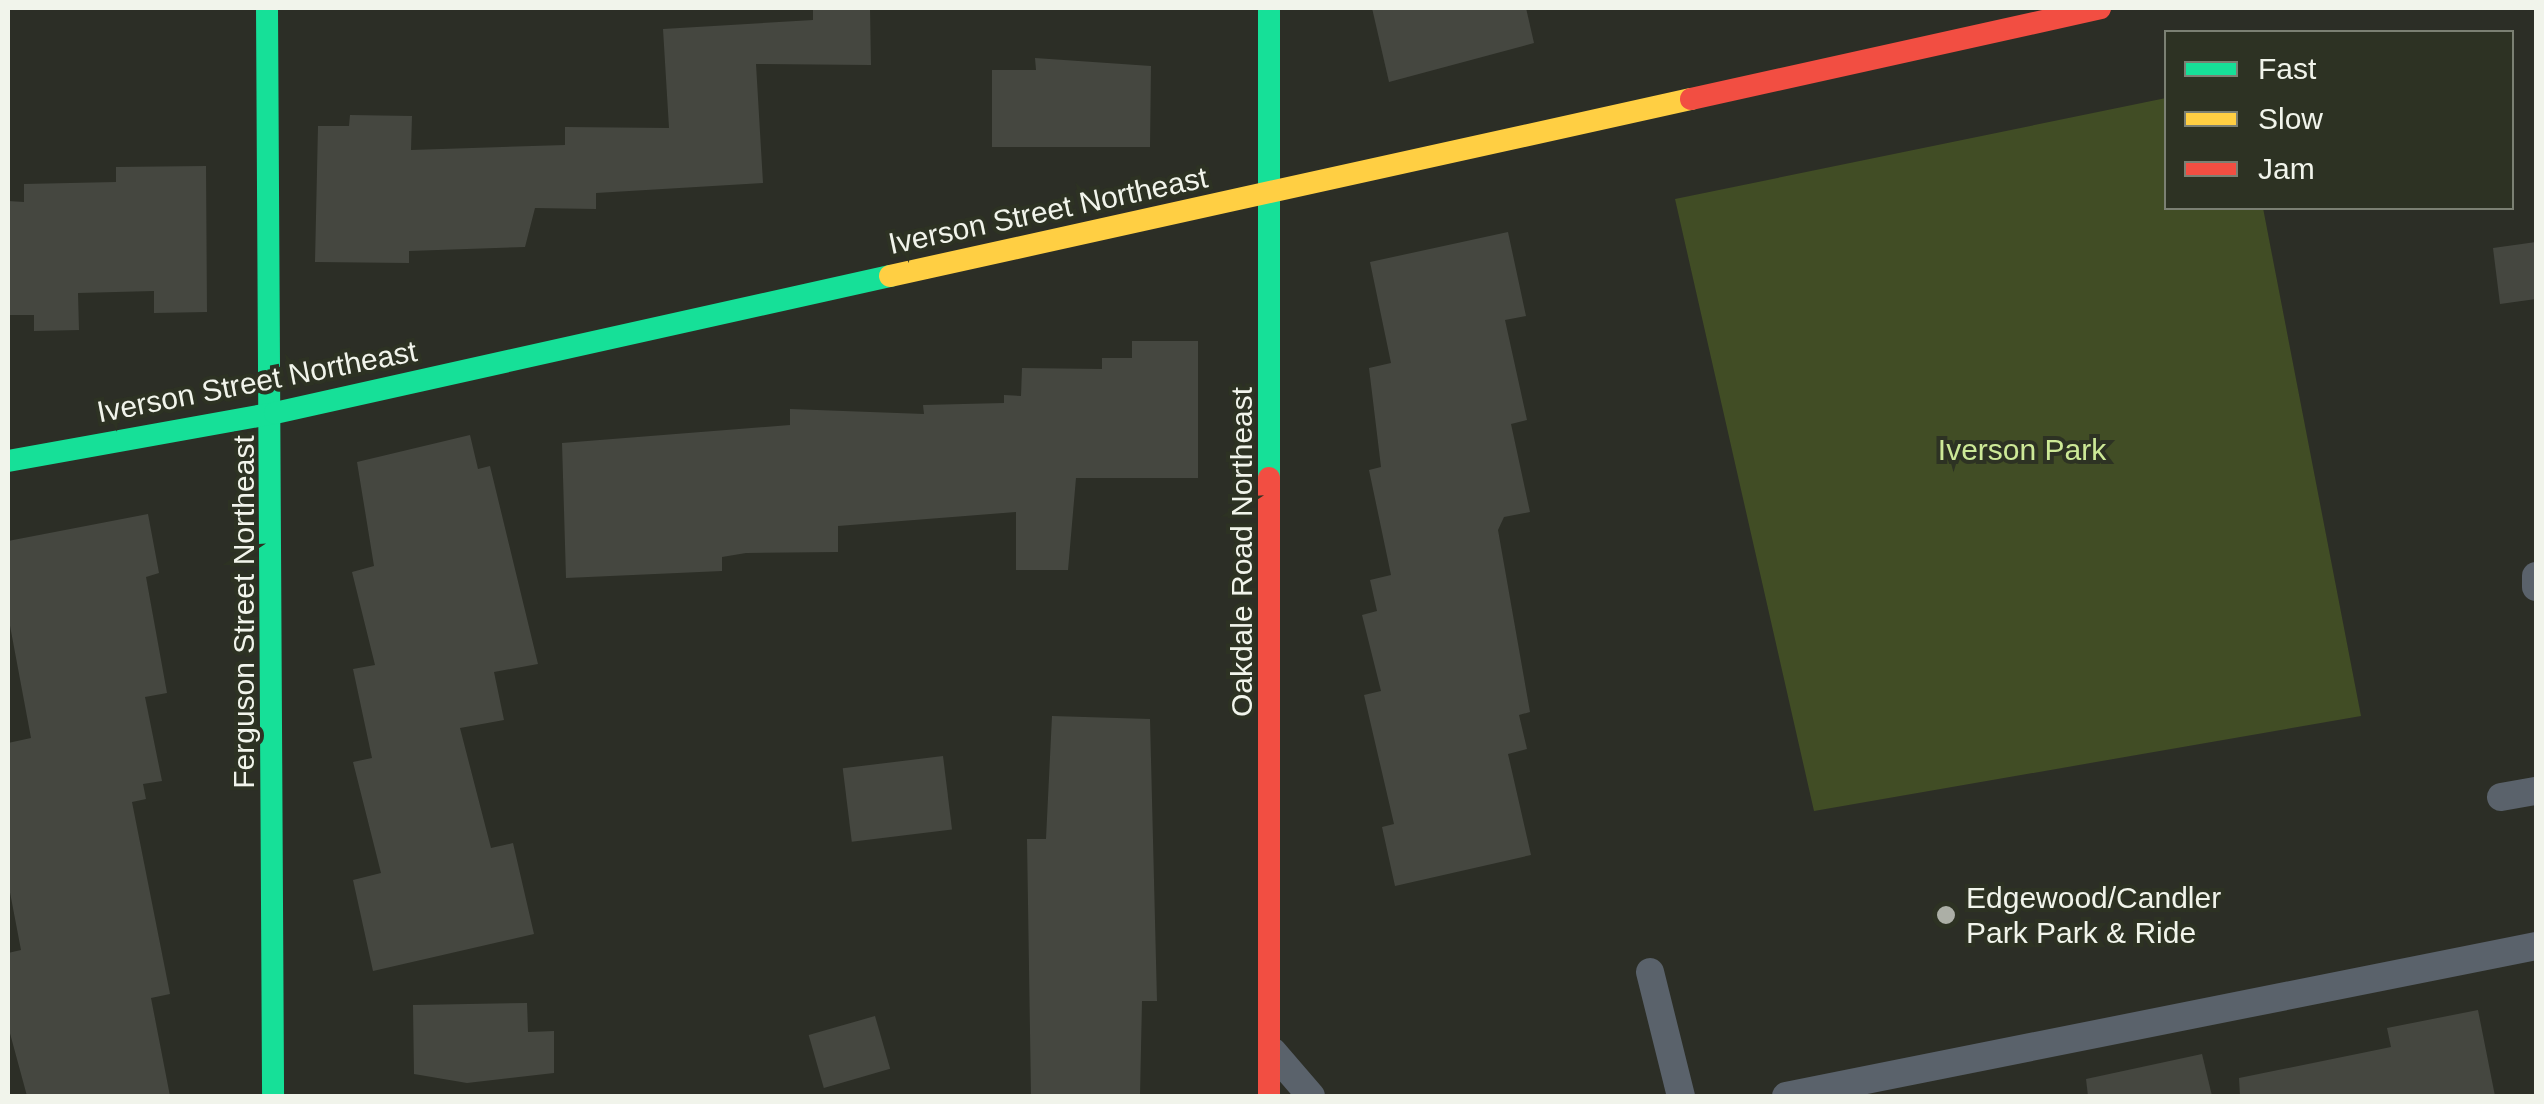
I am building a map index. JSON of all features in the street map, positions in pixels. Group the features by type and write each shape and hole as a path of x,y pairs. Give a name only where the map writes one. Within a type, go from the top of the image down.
{"street":[{"name":"Ferguson Street Northeast","path":"267,8 275,413 272,1096"},
{"name":"Oakdale Road Northeast","path":"1269,8 1269,1096"},
{"name":"Iverson Street Northeast","path":"8,462 275,413 2100,8"}],"lane":[{"path":"2536,576 2536,588"},
{"path":"2501,797 2536,791"},
{"path":"1786,1096 2536,946"},
{"path":"1650,972 1680,1096"},
{"path":"1270,1048 1311,1096"}],"green space":[{"name":"Iverson Park","path":"2164,98 2164,210 2263,210 2361,716 1814,811 1675,199"}],"building":[{"path":"813,8 870,8 871,65 756,64 763,183 596,193 596,209 535,208 525,247 409,251 409,263 315,262 318,126 349,126 350,115 412,116 411,150 565,145 565,127 669,128 663,29 813,20"},
{"path":"1372,8 1526,8 1534,43 1389,82"},
{"path":"1035,58 1151,66 1150,147 992,147 992,70 1036,70"},
{"path":"206,166 207,312 154,313 154,291 78,293 79,330 34,331 34,315 8,315 8,201 24,202 24,184 116,182 116,167"},
{"path":"1508,232 1526,316 1505,320 1527,420 1511,424 1530,512 1504,517 1498,530 1530,712 1519,715 1527,749 1508,754 1531,855 1395,886 1382,827 1394,824 1364,695 1381,691 1362,615 1377,611 1370,580 1391,575 1369,470 1381,467 1369,368 1391,363 1370,262"},
{"path":"2536,242 2536,299 2500,304 2493,248"},
{"path":"1132,341 1198,341 1198,478 1076,478 1068,570 1016,570 1016,512 838,526 838,552 746,553 722,557 722,571 566,578 562,443 790,425 790,409 924,414 923,405 1004,403 1004,395 1021,396 1022,368 1102,369 1102,358 1132,358"},
{"path":"470,435 478,469 490,466 538,664 494,672 504,720 460,728 491,848 513,843 534,934 373,971 353,880 381,873 353,762 372,758 353,669 375,665 352,572 374,566 357,462"},
{"path":"148,514 159,573 146,577 167,693 145,697 162,781 143,784 146,799 132,802 170,994 151,998 170,1096 27,1096 8,1026 8,953 21,950 8,882 8,743 31,738 8,615 8,541"},
{"path":"1052,716 1150,719 1157,1001 1142,1001 1140,1096 1031,1096 1027,839 1046,839"},
{"path":"943,756 952,829 852,842 843,768"},
{"path":"527,1003 528,1032 554,1031 554,1073 467,1083 414,1074 413,1005"},
{"path":"2478,1010 2495,1096 2240,1096 2239,1078 2391,1047 2387,1028"},
{"path":"875,1016 890,1069 824,1088 809,1035"},
{"path":"2202,1054 2212,1096 2088,1096 2086,1079"}],"traffic: fast":[{"path":"267,8 273,1096"},
{"path":"1269,8 1269,478"},
{"path":"8,461 275,413 890,276"}],"traffic: slow":[{"path":"890,276 1691,99"}],"traffic: jam":[{"path":"1691,99 2100,8"},
{"path":"1269,478 1269,1096"}],"place":[{"name":"Edgewood/Candler Park Park & Ride","path":"1946,915"}]}
